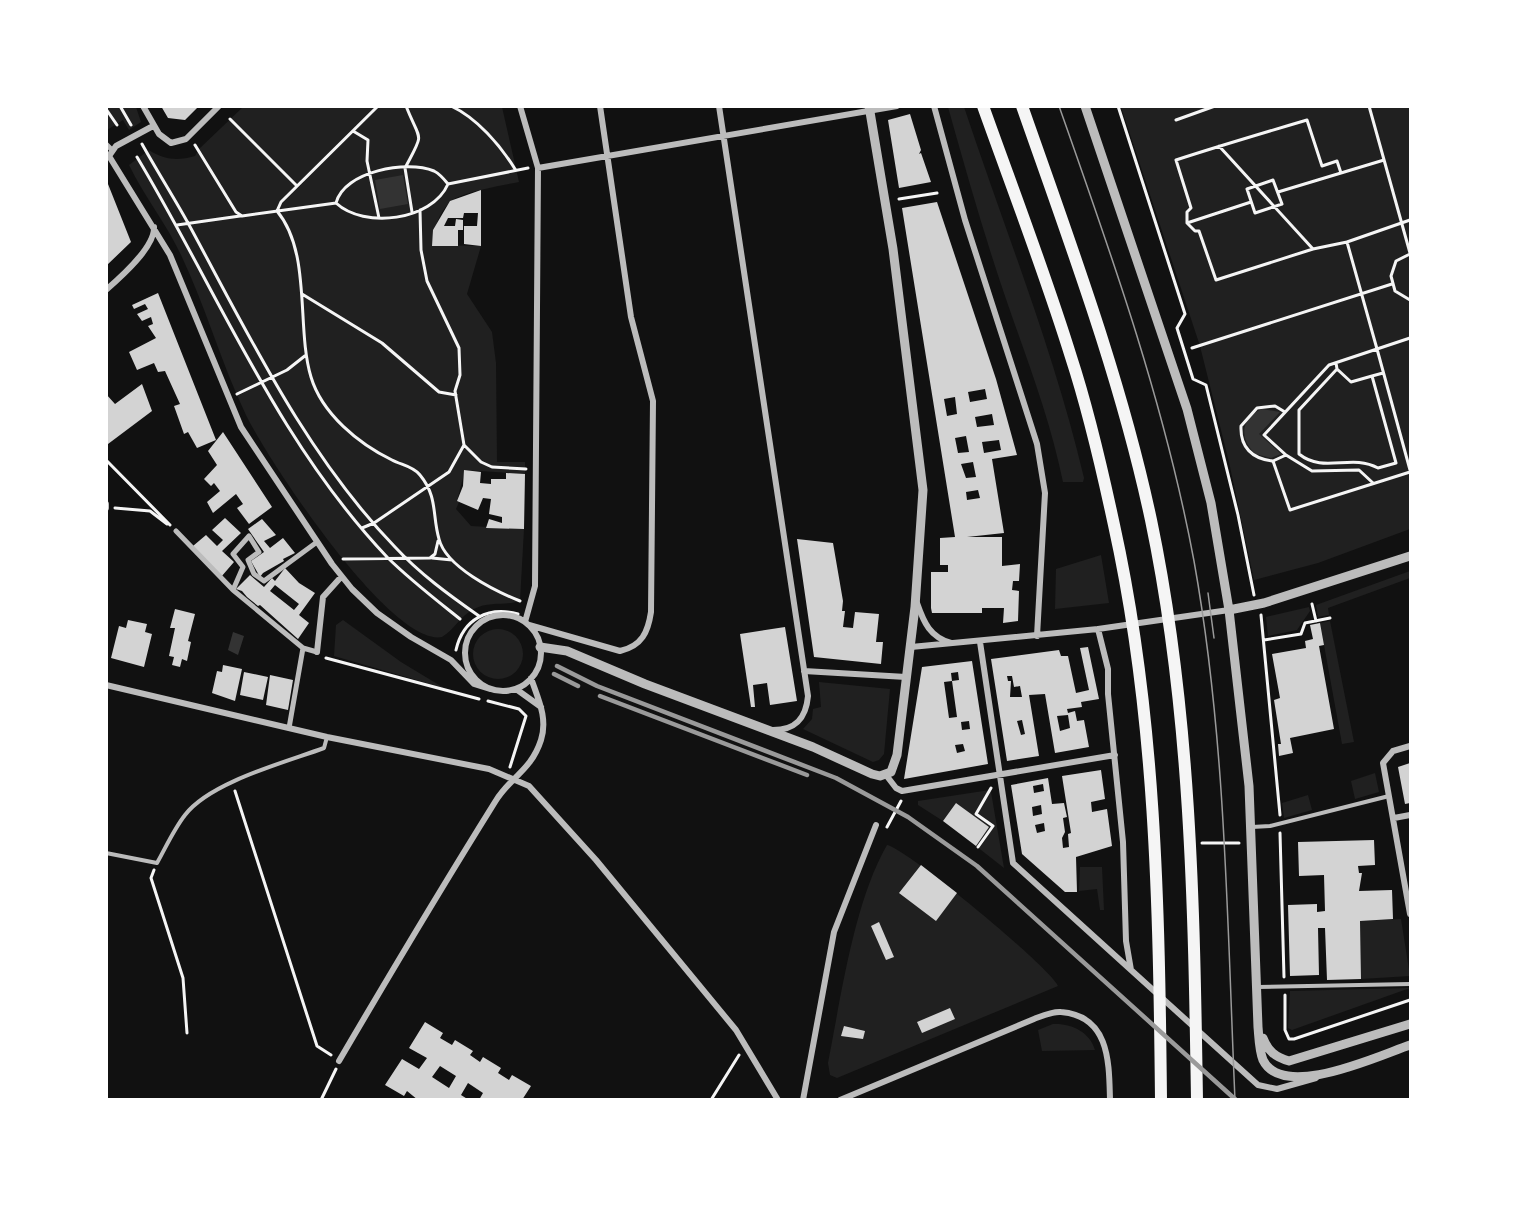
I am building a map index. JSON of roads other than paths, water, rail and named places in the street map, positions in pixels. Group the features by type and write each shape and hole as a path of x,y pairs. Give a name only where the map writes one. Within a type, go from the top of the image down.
{"highway":[{"path":"983,106 1071,357 1105,486 1136,643 1154,807 1160,970 1161,1100"},
{"path":"1022,106 1089,296 1129,428 1151,522 1182,720 1189,806 1197,1094"}],"street":[{"path":"143,106 153,126 166,141 171,143 186,139 219,106"},
{"path":"106,144 109,154 154,226 179,275 234,414 255,450 341,577 364,602 394,626 456,665 474,684 502,691 516,689 531,678 540,661 540,647 527,624 535,586 538,168 520,106"},
{"path":"489,689 479,683 466,663 467,640 473,629 493,617 504,615 620,651 631,648 643,639 648,629 651,612 653,401 631,317 600,106"},
{"path":"719,106 807,696 804,714 790,728 770,730"},
{"path":"538,168 723,138 869,108 897,106"},
{"path":"934,106 965,220 1037,444 1045,493 1037,636"},
{"path":"1085,106 1187,409 1211,503 1229,610 1252,827 1258,1027 1263,1060 1274,1072 1291,1077 1321,1076"},
{"path":"540,647 567,651 645,684 770,730 872,774 886,775 891,772 897,755 916,599 924,507 923,481 893,249 869,108"},
{"path":"109,154 153,126"},
{"path":"106,290 132,267 152,241 154,226"},
{"path":"176,531 233,590 303,648 317,652 323,597 341,577"},
{"path":"233,590 243,567 233,554 249,536 259,552 248,560 254,574 264,581 317,542"},
{"path":"910,647 1098,629 1229,610 1264,603 1410,556"},
{"path":"916,599 922,618 932,633 941,639 958,644"},
{"path":"1098,629 1107,659 1107,694 1123,842 1126,941 1131,970"},
{"path":"980,642 1013,863 1258,1084 1277,1089 1293,1086 1410,1045"},
{"path":"289,728 303,648"},
{"path":"804,671 906,677"},
{"path":"339,1061 413,934 492,807 528,768 541,740 544,722 531,678"},
{"path":"106,685 327,737 503,774 529,786 596,860 736,1030 777,1100"},
{"path":"516,689 541,707"},
{"path":"1410,746 1393,751 1383,763 1410,911"},
{"path":"886,775 896,788 902,791 1115,755"},
{"path":"1394,818 1410,815"},
{"path":"803,1100 834,932 876,825"},
{"path":"840,1100 1034,1019 1060,1011 1083,1018 1103,1037 1109,1063 1110,1100"},
{"path":"1258,1027 1267,1049 1278,1058 1289,1061 1410,1024"}],"lane":[{"path":"106,853 157,863 185,814 204,798 232,783 324,748 327,737"},
{"path":"1252,827 1280,823 1390,795"},
{"path":"1258,987 1410,984"}],"tram line":[{"path":"1059,106 1136,331 1153,388 1194,561 1205,628 1219,762 1224,829 1235,1100"},
{"path":"1208,593 1214,638"}],"railway":[{"path":"557,666 597,686 836,778 908,817 977,866 1236,1100"},
{"path":"554,674 578,686"},
{"path":"600,696 807,775"}]}
